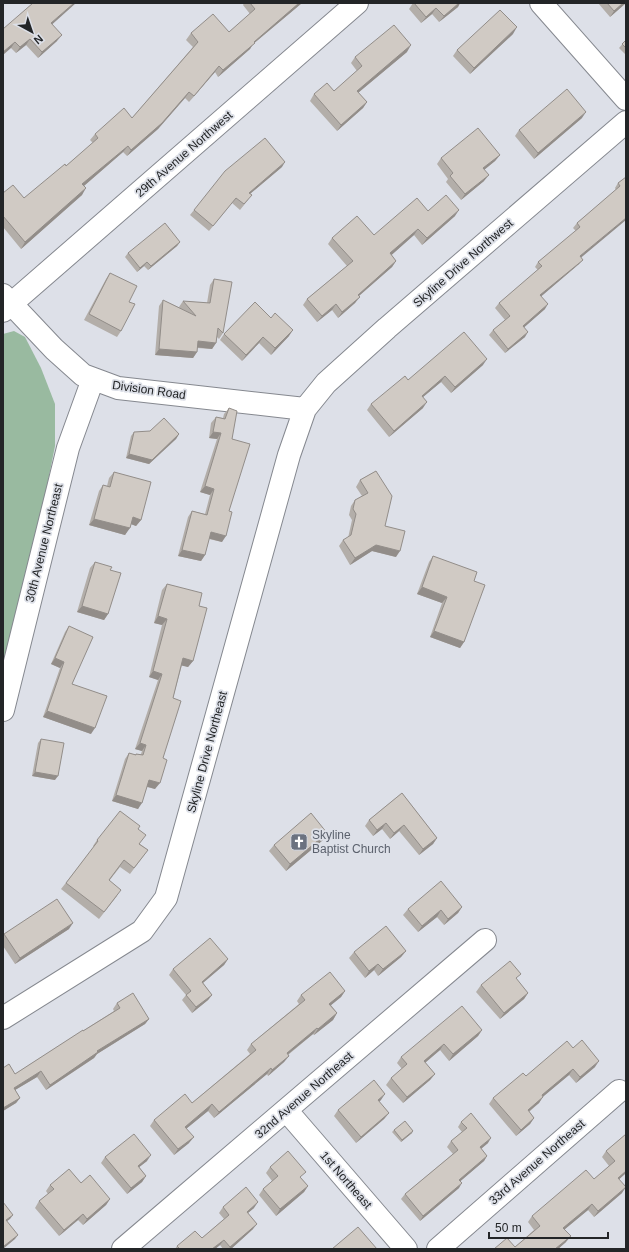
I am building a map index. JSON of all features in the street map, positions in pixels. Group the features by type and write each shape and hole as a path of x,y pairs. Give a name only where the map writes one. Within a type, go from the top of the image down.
{"street":[{"name":"29th Avenue Northwest","path":"6,303 357,3"},
{"path":"541,3 626,99"},
{"name":"Skyline Drive Northwest","path":"305,409 326,383 387,328 626,122"},
{"name":"Division Road","path":"6,303 54,350 83,375 118,388 305,409"},
{"name":"30th Avenue Northeast","path":"3,710 68,448 93,379"},
{"name":"Skyline Drive Northeast","path":"3,1018 142,931 166,898 289,455 305,409"},
{"name":"32nd Avenue Northeast","path":"123,1249 485,940"},
{"name":"33rd Avenue Northeast","path":"438,1249 619,1091"},
{"name":"1st Northeast","path":"286,1110 406,1249"}],"green space":[{"path":"14,331 25,337 41,368 55,404 55,446 46,491 3,664 3,334"}],"building":[{"path":"33,3 74,3 51,23 62,35 42,52 30,39 20,47 15,42 3,52 3,29"},
{"path":"250,3 299,3 223,70 219,66 194,96 189,92 162,123 131,150 128,146 82,184 86,188 25,242 3,216 3,193 13,185 24,198 65,164 66,166 98,138 95,134 124,108 132,118 198,42 191,33 213,14 229,32 255,9"},
{"path":"414,3 459,3 444,16 436,8 426,17"},
{"path":"607,3 623,3 614,11"},
{"path":"500,10 517,27 474,68 457,50"},
{"path":"394,25 411,45 357,91 367,102 341,125 314,94 327,83 334,91 362,66 355,57"},
{"path":"626,40 626,48 622,44"},
{"path":"567,89 586,112 538,153 519,130"},
{"path":"478,128 500,155 483,168 489,175 465,194 450,176 453,173 441,158"},
{"path":"265,138 285,162 249,193 252,195 244,204 236,198 213,226 194,210 225,171"},
{"path":"626,177 626,218 580,256 583,260 540,295 548,304 523,326 528,332 508,349 493,330 510,316 499,303 542,266 538,262 580,227 577,223 620,186 618,183"},
{"path":"446,195 459,210 427,238 418,229 390,253 396,261 358,295 360,297 342,312 336,304 322,316 307,299 353,261 332,238 357,216 374,235 417,198 428,211"},
{"path":"165,223 180,242 151,266 147,262 140,268 128,253"},
{"path":"110,273 137,286 129,302 135,304 121,331 89,314"},
{"path":"214,279 232,282 223,333 218,328 216,343 198,341 197,352 159,349 163,300 196,316 183,301 210,303"},
{"path":"255,302 271,318 275,313 293,330 275,348 263,337 246,355 224,334"},
{"path":"464,332 487,359 455,387 445,376 422,396 427,402 394,431 371,404 405,376 408,380"},
{"path":"229,408 237,411 232,439 250,444 229,511 232,512 226,536 211,532 205,555 182,550 192,511 207,515 214,489 205,486 221,433 213,432 216,417 225,419"},
{"path":"164,418 179,434 152,460 129,454 134,432 150,431"},
{"path":"376,471 392,496 385,526 405,531 400,551 376,545 355,558 343,540 351,535 356,514 353,509 355,500 368,493 360,480"},
{"path":"114,472 151,482 141,520 133,517 130,528 94,519 103,485 110,487"},
{"path":"433,556 477,572 474,581 485,585 464,642 434,631 447,597 422,587"},
{"path":"95,562 112,567 110,570 121,573 108,614 82,606"},
{"path":"167,584 202,593 199,606 207,608 193,661 183,658 173,698 181,701 163,758 167,760 160,783 149,780 142,803 116,795 129,753 143,755 146,745 140,743 162,674 153,671 167,619 158,616"},
{"path":"69,626 93,637 72,684 107,696 95,728 47,711 64,662 55,658"},
{"path":"41,739 64,743 58,776 35,772"},
{"path":"402,793 437,838 423,849 404,825 394,833 386,823 377,830 369,820"},
{"path":"120,811 140,826 138,829 146,835 139,844 148,850 134,868 124,860 109,880 121,890 104,912 66,883"},
{"path":"311,813 327,833 290,864 274,845"},
{"path":"441,881 462,907 448,919 441,910 422,926 408,909"},
{"path":"57,899 73,923 20,958 4,934"},
{"path":"386,926 406,951 383,969 378,964 369,971 354,952"},
{"path":"210,938 228,959 202,982 212,995 196,1007 186,995 191,991 173,969"},
{"path":"510,961 521,974 516,978 528,993 504,1013 481,985"},
{"path":"330,972 345,991 329,1004 337,1013 287,1053 289,1056 272,1070 271,1068 219,1112 212,1104 185,1127 194,1137 178,1149 154,1120 185,1094 192,1103 256,1050 251,1044 305,1000 301,995"},
{"path":"133,993 149,1019 97,1051 98,1052 50,1085 41,1071 14,1088 20,1098 3,1108 3,1068 9,1064 15,1074 120,1008 117,1003"},
{"path":"462,1006 482,1030 453,1054 444,1044 424,1061 435,1074 407,1097 391,1078 407,1064 401,1057"},
{"path":"582,1040 599,1061 580,1077 573,1069 542,1095 543,1097 528,1110 534,1118 521,1130 493,1098 523,1073 526,1076 567,1041 573,1048"},
{"path":"374,1080 385,1094 378,1100 389,1113 361,1137 338,1110"},
{"path":"471,1113 491,1138 480,1147 487,1156 459,1180 462,1183 423,1216 405,1194 458,1150 451,1141 467,1128 461,1122"},
{"path":"405,1121 413,1131 402,1140 394,1130"},
{"path":"134,1134 151,1155 138,1166 146,1176 131,1188 105,1157"},
{"path":"626,1134 626,1171 618,1178 626,1187 598,1211 592,1204 563,1228 571,1236 555,1249 494,1249 507,1238 515,1247 540,1226 532,1216 586,1170 594,1179 615,1161 606,1151"},
{"path":"288,1151 306,1172 300,1177 308,1186 280,1209 263,1189 278,1176 270,1167"},
{"path":"69,1169 81,1183 90,1175 110,1199 87,1219 83,1214 64,1230 39,1201 54,1189 50,1185"},
{"path":"246,1187 258,1202 247,1212 257,1224 230,1247 224,1240 212,1249 180,1249 177,1246 195,1231 202,1238 229,1215 223,1207"},
{"path":"3,1202 13,1215 6,1220 18,1235 4,1246 3,1245"},
{"path":"358,1227 377,1249 332,1249"}],"place":[{"name":"Skyline Baptist Church","path":"299,842"}]}
